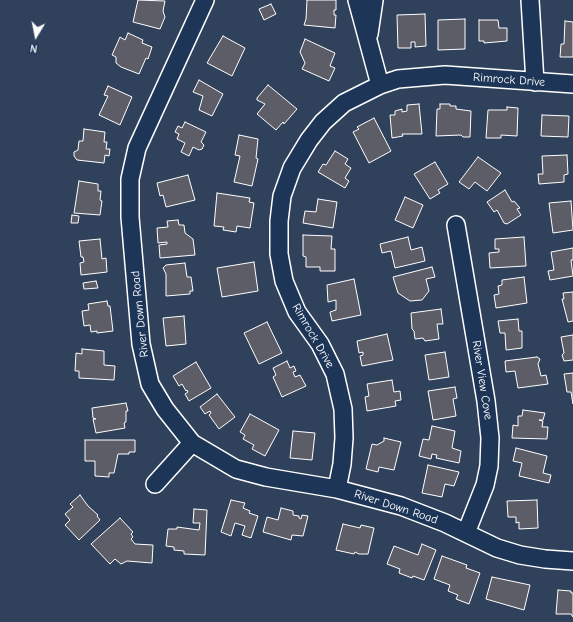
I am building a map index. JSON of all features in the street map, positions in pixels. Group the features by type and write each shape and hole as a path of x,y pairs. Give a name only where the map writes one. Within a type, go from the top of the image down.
{"street":[{"name":"River Down Road","path":"205,0 137,148 130,179 130,217 141,344 150,384 165,410 192,443 236,469 266,477 338,489 401,506 466,533 497,548 520,556 545,560 573,561"},
{"path":"357,0 380,85"},
{"path":"368,38 374,0"},
{"path":"530,0 535,82"},
{"name":"Rimrock Drive","path":"338,489 342,464 343,409 335,374 320,344 297,312 284,281 279,254 279,222 282,196 292,168 309,140 323,122 344,104 380,85 398,78 445,75 573,84"},
{"name":"River View Cove","path":"456,225 486,401 490,438 489,466 485,485 466,533"},
{"path":"155,484 192,443"}],"building":[{"path":"138,0 165,1 163,11 165,17 160,29 133,22"},
{"path":"307,0 336,0 336,10 334,10 334,15 336,15 335,28 304,25 306,19"},
{"path":"271,4 276,14 264,20 259,9"},
{"path":"425,14 426,46 415,47 415,42 411,42 411,48 398,48 397,15"},
{"path":"465,19 465,49 438,50 438,20"},
{"path":"479,20 498,20 499,28 507,28 507,41 484,43 484,41 479,41"},
{"path":"565,21 573,22 573,57 560,57 561,44 564,44"},
{"path":"128,33 143,40 142,43 152,47 148,59 146,58 139,74 121,67 116,63 116,57 112,55 120,37 125,40"},
{"path":"223,36 245,48 232,76 207,63"},
{"path":"305,39 335,53 330,66 335,68 329,81 302,69 305,63 300,52"},
{"path":"199,80 223,94 212,116 199,110 203,96 193,92"},
{"path":"268,85 297,109 284,124 283,122 276,130 257,114 265,104 257,100 257,98"},
{"path":"108,86 132,97 120,125 99,115 108,96 104,95"},
{"path":"419,104 422,134 402,134 403,136 392,138 390,115 395,115 395,111 402,109 402,112 407,111 407,105"},
{"path":"440,104 450,104 450,106 456,106 456,109 471,111 470,137 463,137 461,135 436,136 437,109 440,109"},
{"path":"507,107 518,108 517,136 501,135 501,138 486,138 488,110 507,110"},
{"path":"542,115 569,116 568,137 541,136"},
{"path":"374,118 391,151 369,163 353,132 359,129 357,127"},
{"path":"185,122 206,132 201,142 204,145 202,149 199,150 193,147 189,156 181,152 185,143 177,139 179,134 175,132 178,126 182,128"},
{"path":"84,129 105,132 104,142 107,142 106,149 110,149 109,156 105,155 104,163 77,160 74,156 74,152 78,150 79,141 83,141"},
{"path":"239,135 258,139 256,158 258,159 252,186 234,182 240,156 235,155"},
{"path":"335,151 348,159 345,164 351,168 345,178 349,181 345,188 318,172 323,164 326,165"},
{"path":"567,155 568,174 564,175 564,182 539,184 538,174 543,174 542,156"},
{"path":"478,157 501,173 487,191 475,182 469,189 459,182"},
{"path":"435,162 448,184 438,190 440,193 430,199 414,174"},
{"path":"188,175 195,200 166,207 163,195 160,196 157,183"},
{"path":"79,181 98,184 98,191 101,191 100,200 102,201 100,215 74,213"},
{"path":"505,190 512,202 514,201 520,208 517,209 521,215 507,224 504,223 497,210 494,212 487,202"},
{"path":"217,193 250,198 249,202 254,203 250,228 237,226 236,232 223,230 224,227 214,226"},
{"path":"405,197 423,205 413,228 395,220"},
{"path":"318,199 337,202 333,228 303,223 305,211 316,212"},
{"path":"571,201 573,230 553,233 549,203"},
{"path":"72,215 79,216 78,223 71,223"},
{"path":"178,220 179,225 184,225 185,233 193,239 195,255 160,258 159,245 167,244 167,242 158,243 157,228 168,227 167,221"},
{"path":"303,235 332,236 331,249 335,249 335,271 320,271 320,267 306,267 306,257 303,256"},
{"path":"408,237 411,250 422,247 425,261 395,268 391,251 382,253 380,244"},
{"path":"524,237 526,266 490,268 489,253 499,252 499,249 495,249 495,239"},
{"path":"100,239 102,259 106,258 107,272 81,275 80,263 84,262 83,257 81,257 79,241"},
{"path":"573,248 573,260 571,260 573,276 550,280 548,271 554,270 551,252"},
{"path":"254,262 258,291 222,297 217,268"},
{"path":"185,263 187,277 191,277 193,291 190,291 190,294 166,296 166,274 163,268 166,265"},
{"path":"432,267 435,277 426,279 429,291 422,300 410,301 398,293 393,277"},
{"path":"524,277 527,303 496,308 494,295 499,294 498,286 502,285 502,280"},
{"path":"354,279 361,315 332,321 330,312 336,310 336,300 328,302 327,285"},
{"path":"96,281 98,288 84,289 83,283"},
{"path":"573,292 573,321 568,322 562,299 564,299 563,293"},
{"path":"107,301 108,306 110,306 113,331 97,333 97,331 91,332 90,325 84,326 82,311 89,310 88,304"},
{"path":"441,309 443,324 437,324 439,339 425,341 423,338 415,339 414,331 412,329 411,313"},
{"path":"184,316 186,344 166,346 163,318"},
{"path":"518,319 519,331 522,331 522,348 506,350 505,333 500,333 498,321"},
{"path":"267,322 282,353 259,364 244,333"},
{"path":"387,334 393,360 362,366 360,356 363,355 363,352 359,353 357,341"},
{"path":"573,335 573,360 564,361 562,355 564,353 561,337"},
{"path":"82,349 104,351 104,365 115,366 114,380 79,378 79,371 75,371 76,353 82,354"},
{"path":"445,352 449,377 429,380 425,355"},
{"path":"537,357 540,359 538,364 541,376 546,375 548,384 518,388 515,371 506,372 505,361"},
{"path":"287,361 290,368 294,366 296,371 293,372 295,377 300,375 306,386 282,397 273,377 276,375 273,368"},
{"path":"196,362 211,388 189,401 185,394 188,392 187,390 186,391 182,384 179,386 173,376"},
{"path":"573,373 573,404 571,392 567,392 564,374"},
{"path":"392,380 394,392 400,391 401,400 395,401 396,406 367,411 365,397 369,396 367,384"},
{"path":"455,387 457,398 453,399 456,416 433,420 428,391"},
{"path":"217,394 235,417 219,429 209,415 211,413 210,411 205,414 200,407"},
{"path":"126,403 128,411 126,411 126,422 124,423 125,428 96,433 93,419 96,419 93,418 92,408"},
{"path":"523,410 545,413 543,420 539,420 543,421 542,427 548,427 547,439 512,438 513,425 518,426 518,416 522,416"},
{"path":"250,414 279,430 265,456 252,449 254,445 243,439 245,435 240,432"},
{"path":"432,426 455,431 452,448 461,451 459,463 436,458 437,455 432,454 431,459 419,456 423,439 429,440"},
{"path":"293,431 315,433 312,460 290,458"},
{"path":"384,438 401,442 394,470 379,467 378,472 366,469 372,444 377,445 384,441"},
{"path":"85,440 135,440 135,452 129,452 129,454 118,454 114,473 109,473 109,477 95,476 95,461 85,461"},
{"path":"516,448 547,456 543,473 551,475 549,483 519,476 522,463 513,461"},
{"path":"428,465 459,472 454,486 445,484 442,497 422,493"},
{"path":"80,495 88,506 98,515 97,516 100,520 79,540 65,525 70,520 65,514 73,507 70,504"},
{"path":"231,500 245,503 243,508 250,511 249,513 258,516 251,538 242,535 245,526 235,523 231,536 221,532"},
{"path":"537,500 538,528 519,529 519,522 516,523 516,517 508,517 507,501"},
{"path":"281,508 293,511 293,515 299,516 301,519 302,515 308,516 303,536 292,535 291,540 263,532 267,517 278,520"},
{"path":"194,509 207,510 205,555 184,554 184,551 174,550 174,547 166,546 168,529 177,529 177,527 199,530 200,523 193,523"},
{"path":"120,518 133,532 131,534 133,537 131,539 135,544 153,545 152,563 127,561 121,564 115,559 110,564 91,544"},
{"path":"343,524 360,528 361,525 374,528 368,554 359,554 355,552 354,554 336,550"},
{"path":"422,544 436,550 424,580 413,576 412,578 399,573 400,569 387,564 394,546 418,555"},
{"path":"442,556 467,565 466,568 480,573 469,604 456,599 458,595 448,591 450,585 434,579"},
{"path":"492,577 530,585 524,610 486,599"},
{"path":"558,590 571,591 571,593 573,593 573,617 571,614 556,614"}]}
